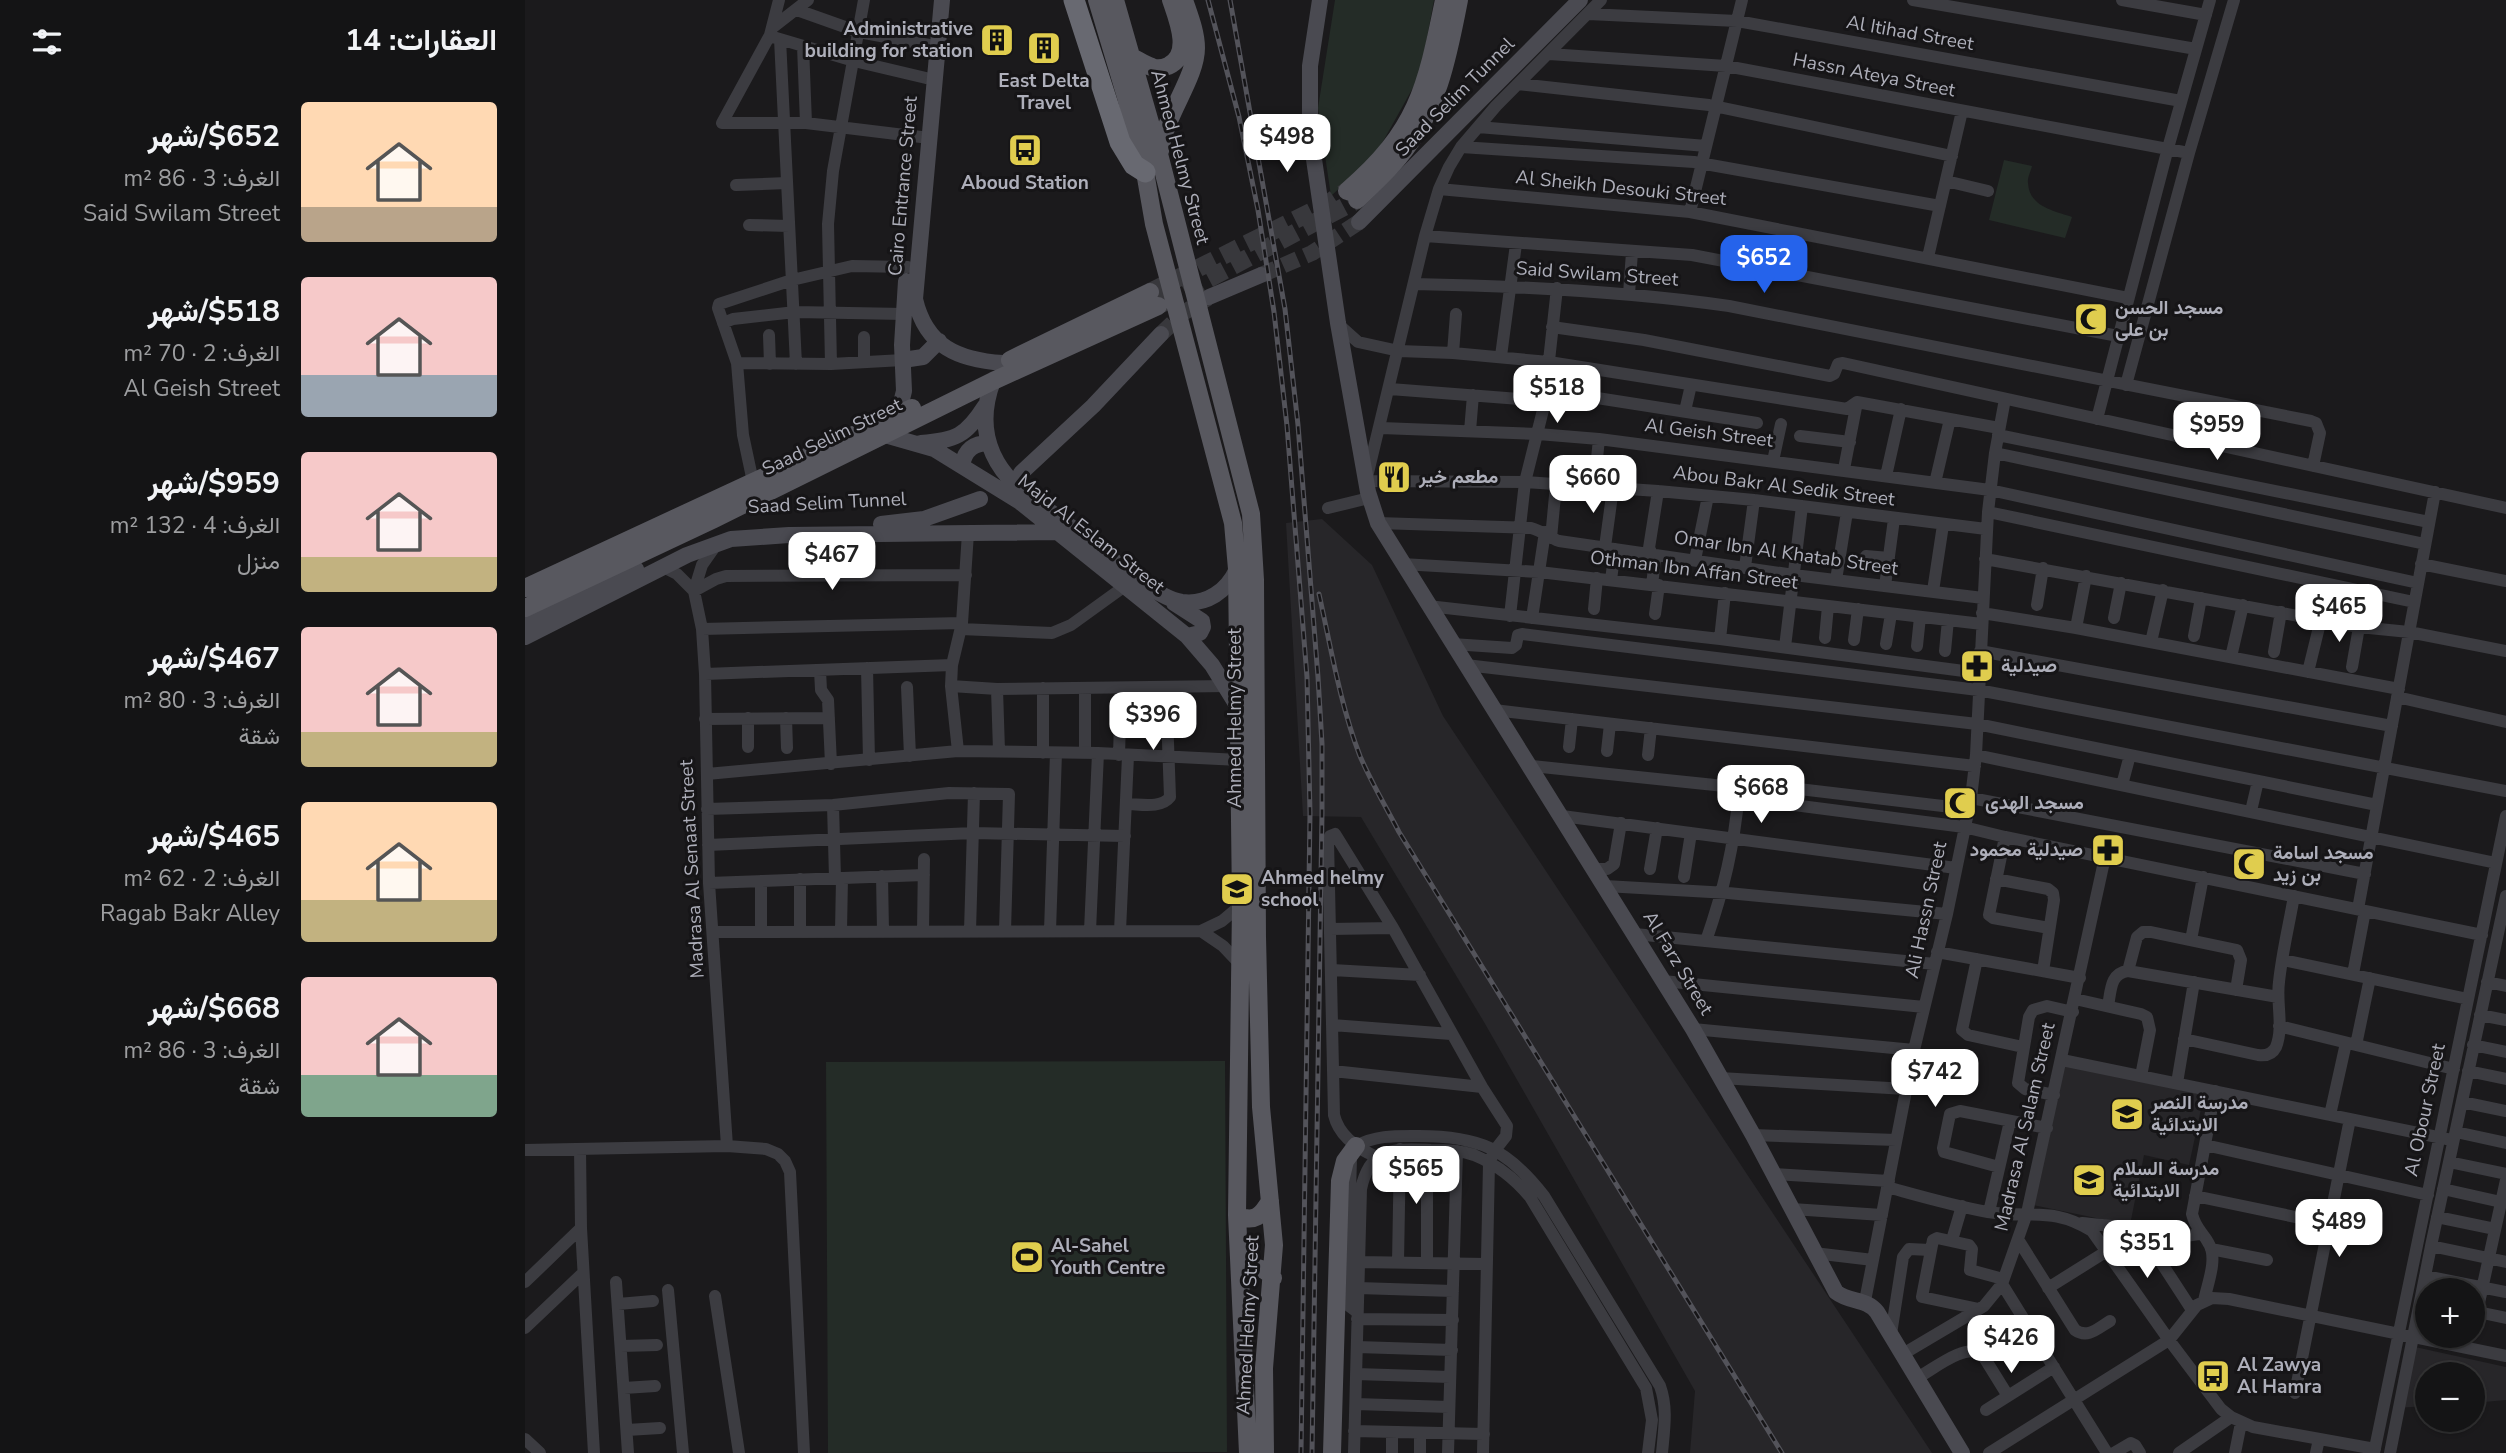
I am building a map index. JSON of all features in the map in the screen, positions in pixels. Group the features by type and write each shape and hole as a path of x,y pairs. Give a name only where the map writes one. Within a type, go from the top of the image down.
{"highway":[{"path":"1074,0 1117,134 1128,158 1145,172"}],"main road":[{"name":"Ahmed Helmy Street","path":"1097,0 1126,97 1145,172 1154,224 1233,523 1237,569 1241,905 1237,1215 1248,1453"},
{"name":"Ahmed Helmy Street","path":"1115,0 1159,154 1251,514 1255,580 1261,1107 1274,1225 1273,1278 1264,1368 1265,1453"},
{"path":"1132,57 1157,68 1170,66 1177,59 1181,50 1181,38 1171,0"},
{"path":"1159,154 1167,123 1195,58 1195,38 1184,0"},
{"path":"1444,0 1427,80 1411,116 1390,149 1352,195 1401,156 1424,121 1441,82 1459,0"},
{"name":"Saad Selim Street","path":"525,588 898,415 1003,363 1154,299 885,435 525,608"},
{"path":"1332,1453 1340,1181 1345,1161 1356,1146"},
{"path":"1237,1215 1249,1220 1255,1219 1270,1201"},
{"path":"1241,1282 1243,1275 1255,1267 1262,1268 1273,1278"}],"street":[{"path":"779,0 774,34 784,122 796,364"},
{"path":"808,0 774,34 721,121 806,123 929,143"},
{"path":"831,363 828,224 833,171 864,0"},
{"name":"Cairo Entrance Street","path":"898,415 904,391 902,360 908,267 929,143 926,78 933,0"},
{"name":"Cairo Entrance Street","path":"942,0 914,290 920,315 928,329 951,351 964,358 1003,363"},
{"path":"1311,0 1300,67 1300,134 1328,305 1335,324 1358,342 1399,351 1501,356 1549,362 1847,409 1855,404 1901,409 2429,522"},
{"path":"1320,0 1310,66 1308,112 1339,325"},
{"path":"1366,481 1439,188 1461,147 1478,127 1549,54 1584,7 1601,0"},
{"path":"1690,212 1742,0"},
{"path":"1913,0 2196,49"},
{"path":"2122,0 2206,15"},
{"path":"2097,419 2105,380 2210,0"},
{"path":"2126,385 2234,0"},
{"name":"Al Itihad Street","path":"1584,7 1737,21 2181,101"},
{"name":"Saad Selim Tunnel","path":"1359,222 1584,7"},
{"path":"797,10 859,32 929,45"},
{"path":"774,34 854,61 926,78"},
{"path":"803,46 806,123"},
{"name":"Hassn Ateya Street","path":"1549,54 1726,65 2189,153"},
{"path":"1518,85 1716,106 1952,156"},
{"path":"1928,257 1962,111"},
{"path":"1478,127 1706,146"},
{"path":"1461,147 1702,163 1940,206"},
{"path":"1946,181 1989,191"},
{"path":"736,185 787,183"},
{"name":"Al Sheikh Desouki Street","path":"1439,188 1690,212 2128,298"},
{"path":"749,225 789,226"},
{"path":"1425,236 1692,255 2118,336"},
{"path":"1501,356 1516,244"},
{"path":"1629,294 1632,252"},
{"path":"754,482 743,435 737,363 718,308 719,304 792,280 857,265 908,267"},
{"path":"1209,297 1261,275"},
{"name":"Said Swilam Street","path":"1414,284 1557,288 1629,294 1765,312 2311,421 2321,433 2313,466"},
{"path":"1510,616 1525,482 1545,395 1557,288"},
{"path":"723,323 733,319 795,312 904,314"},
{"path":"1453,353 1456,314"},
{"name":"Al Farz Street","path":"1339,325 1369,498 1378,523 1452,645 1532,766 1693,1029 1836,1292 1845,1298 1865,1301 1877,1312 1962,1453"},
{"path":"1552,327 1662,344 1831,376 1838,364 1843,363 2506,508"},
{"path":"1021,473 1093,406 1161,334"},
{"path":"769,335 770,364"},
{"path":"864,337 865,362"},
{"path":"737,363 902,360 923,357 939,341"},
{"name":"Majd Al Eslam Street","path":"993,381 986,405 985,424 998,464 1014,483 1130,572 1173,600 1199,601 1215,595 1229,584 1237,569"},
{"path":"1685,411 1691,385"},
{"path":"1390,389 1473,395 1545,395 1685,411 1757,423"},
{"path":"1470,431 1473,395"},
{"name":"Ali Hassn Street","path":"1865,1301 1914,1050 1970,804 1975,761 1986,529 2005,399"},
{"path":"1844,470 1855,404"},
{"path":"919,443 957,437 971,428 986,405"},
{"path":"1886,476 1901,409"},
{"path":"1935,483 1950,419"},
{"path":"1773,460 1781,424"},
{"name":"Al Geish Street","path":"1381,428 1599,439 1990,490 2418,583"},
{"name":"Majd Al Eslam Street","path":"885,435 919,443 962,465 1020,502 1059,532 1187,636 1212,665 1238,707"},
{"path":"1800,436 1850,442"},
{"path":"1594,486 1599,439"},
{"path":"962,465 965,455 973,447 989,443"},
{"path":"1995,453 2425,544"},
{"name":"Abou Bakr Al Sedik Street","path":"1366,481 1525,482 1594,486 1754,500 1986,529"},
{"path":"1532,618 1556,485"},
{"path":"1594,609 1610,548 1613,488"},
{"path":"1655,614 1655,560 1649,548 1658,491"},
{"path":"2353,974 2365,874 2435,492"},
{"path":"1695,560 1708,496"},
{"path":"1328,508 1369,498"},
{"name":"Saad Selim Tunnel","path":"525,622 711,534 766,525 891,524 924,519 980,499"},
{"path":"1745,568 1754,500"},
{"path":"1785,647 1803,506"},
{"path":"1836,580 1847,512"},
{"path":"1988,512 2414,602"},
{"path":"1885,586 1894,519"},
{"name":"Omar Ibn Al Khatab Street","path":"1378,523 1520,528 1610,548 1794,575 1983,598"},
{"path":"1933,592 1943,525"},
{"path":"525,637 700,548 742,537 1059,532"},
{"path":"958,751 951,686 952,665 961,626 968,533"},
{"path":"694,591 702,565 717,543"},
{"path":"1866,556 1889,558"},
{"path":"1985,559 2506,651"},
{"name":"Othman Ibn Affan Street","path":"1402,564 1539,572 1948,620 1982,618 2075,628 2308,672 2506,722"},
{"path":"2421,564 2506,581"},
{"path":"663,567 677,574 694,591"},
{"path":"2038,605 2043,568"},
{"path":"694,591 726,576 966,575"},
{"path":"2075,628 2086,576"},
{"path":"2114,618 2121,583"},
{"path":"702,629 961,626 1052,634 1071,625 1125,586"},
{"path":"2151,642 2163,590"},
{"name":"Madrasa Al Senaat Street","path":"694,591 702,629 705,674 709,883 727,1146"},
{"path":"1720,639 1725,593"},
{"path":"2195,636 2201,598"},
{"path":"1173,600 1178,607 1202,621 1201,633 1187,636"},
{"path":"2231,657 2243,605"},
{"path":"1428,606 1720,639 1979,673"},
{"path":"1825,638 1828,606"},
{"path":"1854,640 1857,609"},
{"path":"2274,652 2281,612"},
{"path":"1886,644 1891,614"},
{"path":"1917,646 1920,617"},
{"path":"1945,651 1948,620"},
{"path":"2308,672 2321,620"},
{"path":"2352,667 2359,626"},
{"path":"1452,645 1512,648 1516,645 1518,635 1522,634 1978,691 2506,791"},
{"path":"1980,651 2392,726"},
{"path":"705,674 952,665"},
{"path":"1465,665 1977,724 2377,805"},
{"path":"867,668 869,760"},
{"path":"820,670 821,690 828,700 831,764"},
{"path":"951,686 997,689 1227,686"},
{"path":"907,687 910,756"},
{"path":"1044,688 1054,835 1050,931"},
{"path":"1120,931 1126,804 1121,688"},
{"path":"1126,804 1160,804 1169,800 1170,756 1166,688"},
{"path":"997,689 999,751"},
{"path":"1085,689 1092,753 1094,835 1090,931"},
{"path":"1494,710 1975,761 2122,785 2496,863"},
{"path":"748,718 748,747"},
{"path":"786,718 787,748"},
{"path":"705,719 828,718"},
{"path":"1569,747 1572,719"},
{"path":"1607,751 1610,724"},
{"path":"1648,755 1651,728"},
{"path":"706,774 958,751 1092,753 1239,760"},
{"path":"2122,785 2130,755"},
{"path":"1532,766 1734,787 1739,792 1964,827 2362,910 2480,940 2500,951"},
{"path":"2251,811 2258,781"},
{"path":"1706,941 1723,892 1735,839 1739,792 1749,783 1970,804 2365,874"},
{"path":"970,931 974,793"},
{"path":"707,810 833,805 935,794 1008,794 1011,797 1005,931"},
{"path":"833,805 841,932"},
{"path":"1562,816 1956,868"},
{"name":"Al Obour Street","path":"2375,1451 2506,816"},
{"path":"1595,869 1607,869 1614,864 1621,823"},
{"path":"1650,869 1657,828"},
{"path":"1684,877 1691,833"},
{"path":"708,845 973,834 1125,836"},
{"path":"1377,1157 1356,1146 1336,1123 1330,929 1329,839 1332,834 1338,836 1507,1126 1506,1136 1489,1163 1483,1453"},
{"path":"2005,837 1989,909 1991,917 2049,928"},
{"name":"Madrasa Al Salam Street","path":"1903,1354 1991,1300 2002,1282 2019,1241 2073,1012 2105,857"},
{"path":"923,932 924,859"},
{"path":"709,883 924,875"},
{"path":"882,876 883,932"},
{"path":"2191,940 2203,877"},
{"path":"800,879 800,932"},
{"path":"1996,879 2051,891 2055,897 2043,971"},
{"path":"761,881 761,932"},
{"path":"1605,886 1723,892 1947,914"},
{"path":"2185,1040 2265,1056 2272,1053 2276,1046 2279,1026 2278,997 2294,896"},
{"name":"Al Obour Street","path":"2425,1276 2487,982 2500,951 2506,896"},
{"path":"714,932 1201,932 1222,921 1241,905"},
{"path":"1330,929 1393,928"},
{"path":"1201,932 1223,946 1241,965"},
{"path":"2128,971 2137,937 2143,932 2191,940 2237,950 2241,960 2235,990"},
{"path":"1635,934 1977,959 2080,978"},
{"path":"1977,959 1962,1030 1968,1035 2023,1046"},
{"path":"2283,960 2468,999"},
{"path":"1332,970 1420,975"},
{"path":"2108,1006 2113,979 2117,974 2128,971 2278,997"},
{"path":"2330,1115 2370,978"},
{"path":"1663,981 1924,1007"},
{"path":"2177,1083 2194,982"},
{"path":"2487,982 2506,986"},
{"path":"2075,999 2141,1014 2150,1023 2141,1076"},
{"path":"2054,1096 2025,1089 2018,1083 2029,1017 2033,1010 2047,1006 2073,1012"},
{"path":"2480,1015 2506,1020"},
{"path":"1332,1025 1451,1034"},
{"path":"2279,1026 2454,1069"},
{"path":"1693,1029 1914,1050"},
{"path":"2473,1045 2506,1052"},
{"path":"2062,1060 2440,1137 2455,1136 2506,1143"},
{"path":"1333,1071 1482,1087"},
{"path":"2468,1071 2506,1079"},
{"path":"1720,1078 1906,1089"},
{"path":"2204,1301 2212,1259 2211,1249 2209,1242 2195,1225 2192,1214 2215,1091"},
{"path":"2462,1102 2506,1111"},
{"path":"1999,1167 1944,1153 1949,1118 1954,1111 2047,1128"},
{"path":"2295,1393 2350,1119"},
{"path":"1989,1212 2010,1121"},
{"path":"1753,1135 1896,1140"},
{"path":"1357,1318 1349,1306 1347,1290 1351,1165 1356,1146 1369,1139 1388,1136 1447,1136 1462,1138 1495,1150 1528,1175 1544,1196 1647,1388 1652,1420 1648,1453"},
{"path":"2205,1145 2428,1195"},
{"path":"525,1150 727,1146 766,1149 778,1154 785,1161 790,1172 804,1453"},
{"path":"580,1149 583,1273 594,1453"},
{"path":"1398,1262 1400,1149"},
{"path":"1354,1453 1361,1189 1368,1166 1377,1157 1400,1149 1472,1154 1513,1179 1530,1197 1660,1386 1664,1397 1665,1418 1662,1453"},
{"path":"1448,1453 1457,1151"},
{"path":"2449,1162 2506,1174"},
{"path":"1772,1174 1888,1184 1989,1212 2063,1216 2078,1222 2092,1231 2221,1409 2236,1420 2375,1451"},
{"path":"2485,1278 2506,1180"},
{"path":"1427,1183 1427,1263"},
{"path":"2443,1189 2501,1202"},
{"path":"2195,1196 2329,1224"},
{"path":"1952,1241 1962,1206"},
{"path":"1792,1209 1882,1215"},
{"path":"2437,1217 2495,1229"},
{"path":"2078,1222 2140,1230 2167,1237 2200,1234"},
{"path":"525,1282 581,1228"},
{"path":"2140,1230 2192,1310"},
{"path":"1979,1309 1922,1297 1930,1250 1935,1238 1971,1247 1970,1270 2002,1282 2107,1453"},
{"path":"2019,1241 2075,1330 2088,1335 2110,1321"},
{"path":"2431,1246 2506,1262"},
{"path":"1891,1334 1903,1257 1909,1249 1930,1250"},
{"path":"2211,1249 2267,1260"},
{"path":"2048,1288 2107,1251"},
{"path":"1814,1253 1873,1260"},
{"path":"1359,1262 1486,1264"},
{"path":"528,1320 583,1273"},
{"path":"2425,1276 2436,1278"},
{"path":"616,1282 628,1453"},
{"path":"2485,1287 2506,1292"},
{"path":"1358,1288 1453,1291"},
{"path":"668,1290 683,1453"},
{"path":"715,1296 739,1453"},
{"path":"1989,1453 2169,1340 2181,1328 2192,1310 2212,1298 2229,1298 2506,1356"},
{"path":"618,1304 653,1301"},
{"path":"2485,1314 2506,1318"},
{"path":"1357,1318 1453,1320"},
{"name":"Al Obour Street","path":"2390,1453 2415,1330"},
{"path":"621,1346 657,1345"},
{"path":"1357,1348 1452,1350"},
{"path":"1917,1378 1965,1351 1977,1351 1982,1354 2008,1396"},
{"path":"1986,1410 2054,1367"},
{"path":"1356,1374 1450,1377"},
{"path":"624,1388 655,1386"},
{"path":"1356,1404 1449,1407"},
{"path":"2179,1453 2236,1420"},
{"path":"2235,1453 2236,1420"},
{"path":"627,1430 660,1428"},
{"path":"1354,1431 1484,1434"},
{"path":"1392,1432 1392,1453"},
{"path":"1420,1433 1420,1453"},
{"path":"525,1439 540,1453"},
{"path":"2316,1453 2319,1439"},
{"path":"2114,1453 2131,1443 2140,1453"}],"shaded area":[{"path":"1335,0 1434,0 1420,75 1376,154 1331,196 1318,108"},
{"path":"2004,160 2032,166 2028,181 2033,198 2044,207 2072,217 2065,238 1989,220"},
{"path":"1322,519 1372,565 1443,716 1932,1453 1690,1453 1695,1391 1484,1022 1361,817 1303,816 1286,523"},
{"name":"Al-Sahel Youth Centre","path":"1225,1061 1227,1452 828,1453 826,1062"},
{"path":"2065,1064 2204,1095 2189,1165 2144,1155 2130,1225 2033,1205"},
{"path":"2406,1345 2483,1362 2415,1362 2415,1407 2396,1408"},
{"path":"2485,1362 2506,1367 2506,1400 2485,1402"}],"tunnel":[{"path":"1150,292 1327,204 1347,191"},
{"path":"1161,304 1357,200"},
{"path":"1261,275 1312,253 1359,222"},
{"path":"1161,334 1183,313 1208,298"}],"railway":[{"path":"1208,0 1239,117 1258,210 1274,312 1287,426 1307,677 1310,813 1301,1453"},
{"path":"1230,0 1285,309 1298,425 1322,744 1312,1453"},
{"path":"1319,594 1353,736 1369,775 1399,832 1782,1453"}],"place":[{"name":"Administrative building for station","path":"997,40"},
{"name":"East Delta Travel","path":"1044,48"},
{"name":"Aboud Station","path":"1025,150"},
{"name":"مسجد الحسن بن على","path":"2091,319"},
{"name":"مطعم خير","path":"1394,477"},
{"name":"صيدلية","path":"1977,666"},
{"name":"مسجد الهدى","path":"1960,803"},
{"name":"صيدلية محمود","path":"2108,850"},
{"name":"مسجد اسامة بن زيد","path":"2249,864"},
{"name":"Ahmed helmy school","path":"1237,889"},
{"name":"مدرسة النصر الابتدائية","path":"2127,1114"},
{"name":"مدرسة السلام الابتدائية","path":"2089,1180"},
{"name":"Al-Sahel Youth Centre","path":"1027,1257"},
{"name":"Al Zawya Al Hamra","path":"2213,1376"}]}
